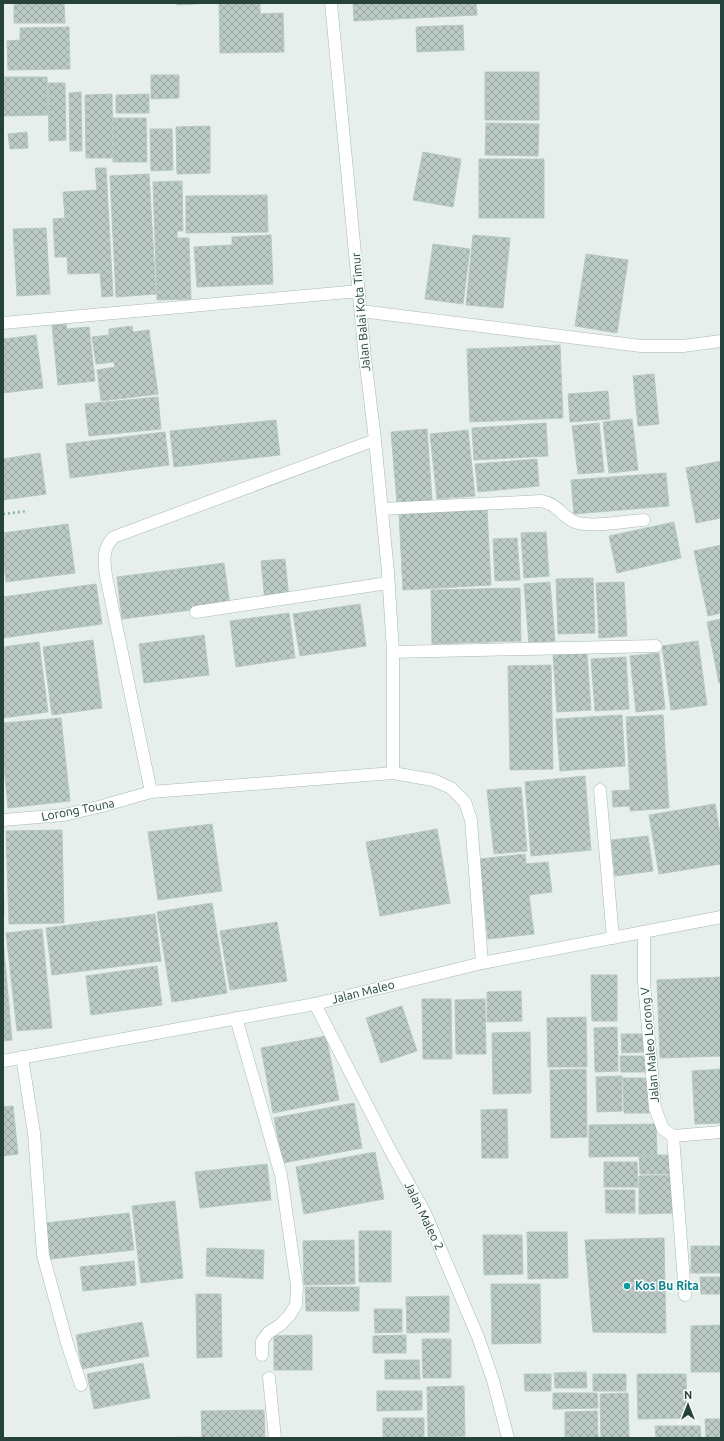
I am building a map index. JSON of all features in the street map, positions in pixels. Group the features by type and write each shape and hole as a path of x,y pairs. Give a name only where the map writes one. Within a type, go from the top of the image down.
{"street":[{"name":"Jalan Balai Kota Timur","path":"331,3 365,358 382,509 391,620 393,652 393,773"},
{"path":"3,323 359,291"},
{"path":"361,311 641,346 683,346 721,341"},
{"path":"151,792 106,576 104,559 107,545 114,536 375,440"},
{"path":"382,509 541,501 555,505 572,520 587,524 644,520"},
{"path":"196,612 388,583"},
{"path":"393,652 656,646"},
{"name":"Lorong Touna","path":"3,820 64,814 102,806 151,792 393,773 433,780 451,788 465,802 471,820 482,963"},
{"path":"600,790 613,938"},
{"name":"Jalan Maleo","path":"3,1060 315,1004 482,963 721,917"},
{"name":"Jalan Maleo Lorong V","path":"644,932 644,983 655,1108 663,1129 673,1136"},
{"name":"Jalan Maleo 2","path":"315,1004 389,1148 425,1213 478,1337 493,1380 508,1438"},
{"path":"236,1018 281,1175 297,1286 296,1304 289,1316 280,1326 268,1333 262,1341 262,1355"},
{"path":"22,1057 34,1133 43,1255 67,1343 81,1385"},
{"path":"685,1295 673,1136 721,1132"},
{"path":"269,1378 275,1438"}],"path":[{"path":"3,514 28,511"}],"building":[{"path":"14,3 64,3 65,23 14,23"},
{"path":"177,3 211,3 177,5"},
{"path":"219,3 260,3 260,14 283,13 284,52 220,53"},
{"path":"353,3 476,3 477,15 354,21"},
{"path":"463,25 464,50 417,52 416,27"},
{"path":"69,27 70,69 8,70 7,41 20,40 20,28"},
{"path":"485,72 539,72 539,120 485,120"},
{"path":"151,75 179,75 179,98 151,99"},
{"path":"3,77 47,77 48,115 3,116"},
{"path":"48,83 65,83 66,140 49,141"},
{"path":"81,92 82,151 70,151 69,93"},
{"path":"112,94 113,158 86,158 85,95"},
{"path":"149,94 149,113 116,113 116,95"},
{"path":"113,118 146,118 147,162 113,162"},
{"path":"486,123 539,124 538,156 485,155"},
{"path":"210,126 210,173 177,174 176,127"},
{"path":"150,129 172,129 173,170 151,171"},
{"path":"27,132 28,148 10,149 8,134"},
{"path":"423,152 461,159 453,207 413,200"},
{"path":"479,159 544,159 544,218 479,218"},
{"path":"95,168 106,168 113,296 102,297 100,273 68,274 67,257 55,257 53,219 65,218 63,192 97,190"},
{"path":"149,174 156,294 116,297 110,176"},
{"path":"182,181 183,231 177,231 177,238 189,238 191,299 157,300 153,182"},
{"path":"267,195 268,232 186,233 186,196"},
{"path":"46,228 50,294 17,296 13,229"},
{"path":"271,235 273,284 197,287 194,247 232,245 232,237"},
{"path":"473,235 510,238 503,308 466,305"},
{"path":"433,244 470,249 463,304 425,299"},
{"path":"586,254 628,260 617,333 575,326"},
{"path":"66,324 67,329 89,327 95,381 58,385 52,325"},
{"path":"132,326 133,332 149,330 158,394 101,401 97,370 115,367 114,362 96,364 92,337 109,335 109,329"},
{"path":"36,335 43,388 3,393 3,339"},
{"path":"560,345 563,418 470,422 467,349"},
{"path":"654,374 659,424 638,426 633,376"},
{"path":"608,391 610,419 570,422 568,394"},
{"path":"158,397 161,429 89,436 85,404"},
{"path":"632,419 638,470 609,473 603,422"},
{"path":"276,420 280,455 174,467 170,431"},
{"path":"546,423 548,456 474,460 472,428"},
{"path":"599,423 604,472 578,474 572,426"},
{"path":"427,429 432,500 397,503 391,432"},
{"path":"468,430 475,496 437,499 430,434"},
{"path":"165,432 169,465 70,478 66,444"},
{"path":"40,453 46,494 3,500 3,459"},
{"path":"537,459 539,486 478,492 475,464"},
{"path":"721,461 721,518 696,523 686,468"},
{"path":"666,473 669,506 574,514 571,480"},
{"path":"487,509 491,585 403,590 399,514"},
{"path":"674,522 681,558 617,573 609,536"},
{"path":"68,524 75,573 6,582 3,557 3,533"},
{"path":"546,532 549,576 524,578 521,533"},
{"path":"517,538 520,580 495,581 493,539"},
{"path":"721,545 721,613 708,616 694,551"},
{"path":"285,559 289,599 265,602 261,561"},
{"path":"224,563 230,605 122,619 117,577"},
{"path":"593,578 595,633 558,634 556,579"},
{"path":"550,582 555,641 529,644 524,584"},
{"path":"624,582 627,636 599,638 596,583"},
{"path":"96,584 102,624 3,638 3,597"},
{"path":"520,588 521,641 432,644 431,590"},
{"path":"360,604 366,646 300,656 293,614"},
{"path":"289,613 295,658 236,667 230,621"},
{"path":"721,619 721,682 719,683 707,622"},
{"path":"204,635 209,675 144,683 139,644"},
{"path":"93,640 102,708 52,715 43,647"},
{"path":"698,641 707,705 671,710 662,646"},
{"path":"39,642 48,712 3,718 3,647"},
{"path":"587,653 591,710 557,712 553,655"},
{"path":"659,653 665,709 636,712 630,656"},
{"path":"626,657 629,709 595,711 591,659"},
{"path":"551,665 553,769 510,770 508,666"},
{"path":"622,715 625,766 560,771 556,719"},
{"path":"663,715 669,808 630,811 630,806 613,807 612,791 630,790 626,717"},
{"path":"61,718 70,801 8,808 3,755 3,723"},
{"path":"585,776 591,850 531,856 525,782"},
{"path":"521,787 527,851 494,854 487,790"},
{"path":"715,804 721,839 721,864 659,874 649,815"},
{"path":"212,824 222,891 158,900 148,832"},
{"path":"437,829 450,903 380,916 366,842"},
{"path":"62,830 64,923 9,924 6,831"},
{"path":"648,836 653,871 615,876 611,840"},
{"path":"525,854 526,864 548,862 552,892 529,895 534,934 488,939 479,859"},
{"path":"3,868 4,914 3,914"},
{"path":"212,903 227,993 172,1002 157,912"},
{"path":"155,914 161,961 52,975 46,928"},
{"path":"277,922 287,981 230,990 220,931"},
{"path":"42,929 52,1028 17,1031 6,933"},
{"path":"3,939 12,1040 3,1041"},
{"path":"157,966 162,1005 91,1015 86,976"},
{"path":"591,975 617,975 617,1021 592,1021"},
{"path":"721,977 721,1056 660,1058 657,980"},
{"path":"521,991 522,1021 487,1022 487,992"},
{"path":"422,999 451,999 452,1059 423,1059"},
{"path":"485,999 486,1054 456,1054 455,1000"},
{"path":"402,1006 417,1051 381,1063 366,1018"},
{"path":"586,1017 587,1067 548,1067 547,1018"},
{"path":"617,1027 618,1071 595,1072 594,1028"},
{"path":"530,1032 531,1093 493,1094 492,1033"},
{"path":"621,1034 644,1034 644,1052 622,1053"},
{"path":"326,1036 339,1100 273,1113 261,1048"},
{"path":"620,1056 646,1056 647,1072 621,1072"},
{"path":"586,1069 587,1137 551,1138 550,1070"},
{"path":"721,1069 721,1123 695,1124 692,1071"},
{"path":"622,1076 622,1111 597,1112 596,1077"},
{"path":"623,1078 649,1078 649,1113 624,1113"},
{"path":"354,1103 362,1148 283,1163 274,1118"},
{"path":"13,1106 18,1154 3,1156 3,1107"},
{"path":"507,1109 508,1158 482,1158 481,1110"},
{"path":"656,1124 657,1156 589,1157 589,1125"},
{"path":"375,1152 384,1199 304,1214 296,1167"},
{"path":"639,1155 671,1155 671,1174 640,1174"},
{"path":"604,1162 637,1162 638,1187 604,1187"},
{"path":"267,1164 271,1200 200,1208 195,1172"},
{"path":"673,1175 674,1213 639,1214 639,1176"},
{"path":"605,1190 635,1190 635,1213 606,1213"},
{"path":"175,1201 183,1278 141,1283 132,1206"},
{"path":"129,1213 134,1250 50,1259 46,1223"},
{"path":"359,1231 391,1231 391,1282 359,1282"},
{"path":"527,1232 567,1232 568,1278 528,1279"},
{"path":"483,1235 522,1235 523,1274 484,1275"},
{"name":"Kos Bu Rita","path":"664,1238 666,1333 593,1332 585,1240"},
{"path":"354,1240 355,1284 304,1285 303,1241"},
{"path":"691,1246 721,1246 721,1273 691,1273"},
{"path":"207,1248 264,1250 263,1279 206,1276"},
{"path":"134,1261 136,1285 83,1291 80,1267"},
{"path":"700,1277 721,1277 721,1294 701,1294"},
{"path":"491,1284 540,1284 541,1343 492,1344"},
{"path":"305,1287 359,1287 359,1311 306,1311"},
{"path":"196,1294 221,1294 222,1357 197,1358"},
{"path":"449,1296 449,1332 407,1333 406,1297"},
{"path":"374,1309 402,1309 402,1332 375,1333"},
{"path":"142,1322 149,1356 82,1369 76,1335"},
{"path":"721,1325 721,1372 691,1372 691,1326"},
{"path":"312,1335 312,1370 274,1370 274,1336"},
{"path":"406,1335 406,1353 373,1353 373,1336"},
{"path":"422,1339 451,1339 451,1378 423,1378"},
{"path":"385,1360 419,1360 420,1379 385,1379"},
{"path":"143,1363 150,1398 94,1409 87,1374"},
{"path":"586,1372 587,1388 555,1388 554,1373"},
{"path":"524,1374 551,1374 551,1391 525,1391"},
{"path":"593,1374 626,1374 626,1391 593,1391"},
{"path":"637,1374 686,1374 687,1418 638,1419"},
{"path":"464,1386 465,1436 428,1437 427,1387"},
{"path":"377,1391 422,1391 422,1410 377,1411"},
{"path":"553,1393 597,1393 598,1408 553,1409"},
{"path":"628,1393 629,1438 601,1438 600,1394"},
{"path":"264,1410 265,1438 202,1438 201,1411"},
{"path":"597,1411 598,1438 565,1438 565,1412"},
{"path":"383,1418 424,1418 424,1438 383,1438"},
{"path":"705,1419 721,1419 721,1438 706,1438"},
{"path":"655,1426 700,1426 701,1438 656,1438"},
{"path":"193,1437 193,1438 151,1438"}],"place":[{"name":"Kos Bu Rita","path":"627,1286"}]}
